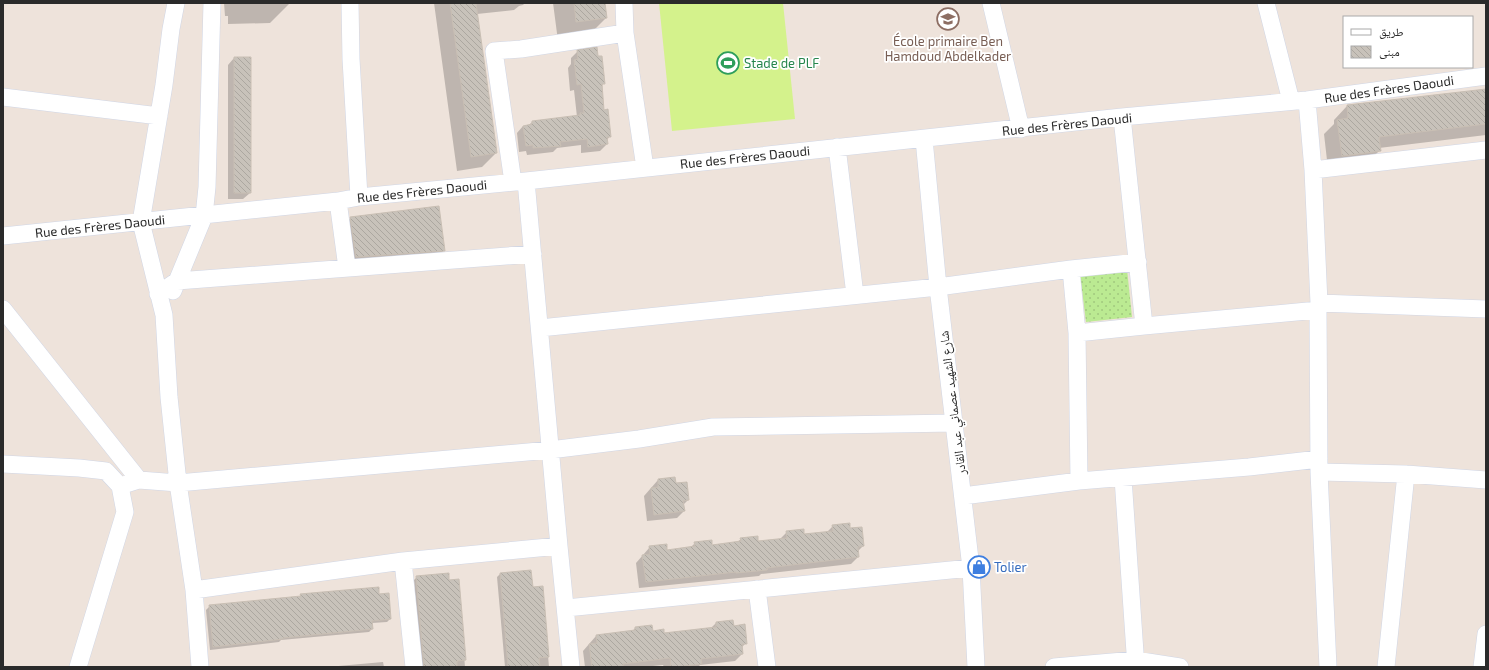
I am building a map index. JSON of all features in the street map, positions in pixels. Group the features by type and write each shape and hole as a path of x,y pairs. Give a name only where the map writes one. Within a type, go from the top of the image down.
{"street":[{"path":"176,3 141,222 164,315 169,397 178,482 194,590 200,667"},
{"path":"164,315 204,216 207,187 212,3"},
{"path":"350,3 351,59 359,197"},
{"path":"624,3 625,33 645,168"},
{"path":"991,3 1021,129"},
{"path":"1266,3 1299,100 1313,170 1318,306 1319,465 1328,667"},
{"path":"571,667 533,254 494,51 521,49 625,33"},
{"name":"Rue des Frères Daoudi","path":"3,236 204,216 338,201 359,197 520,182 837,147 1299,100 1486,76"},
{"path":"3,97 159,116"},
{"path":"1122,118 1144,326"},
{"name":"شارع الشهيد عصماني عبد القادر","path":"924,139 938,287 971,568 976,667"},
{"path":"837,147 855,295"},
{"path":"1313,170 1486,150"},
{"path":"338,201 347,268"},
{"path":"158,294 177,282 533,254"},
{"path":"540,328 938,287 1071,269 1138,262"},
{"path":"1071,269 1077,333 1079,481"},
{"path":"1077,333 1318,306 1486,309"},
{"path":"3,309 139,480"},
{"path":"120,486 139,480 178,482 550,450 639,439 714,427 954,423"},
{"path":"3,464 106,471 120,486 125,512 78,667"},
{"path":"963,496 1079,481 1250,467 1319,465 1486,480"},
{"path":"1386,667 1406,474"},
{"path":"1123,478 1135,663"},
{"path":"194,590 403,561 559,546"},
{"path":"403,561 414,667"},
{"path":"566,608 971,568"},
{"path":"757,589 767,667"},
{"path":"1482,667 1486,634"},
{"path":"1054,667 1135,663 1180,667"}],"green space":[{"path":"659,3 783,3 795,119 672,131"},
{"path":"1127,269 1132,317 1086,322 1080,274"}],"building":[{"path":"450,3 476,3 497,153 471,157"},
{"path":"574,3 605,3 607,18 576,22"},
{"path":"597,47 598,56 602,56 605,84 602,84 604,110 608,109 611,137 607,137 608,144 588,147 587,139 560,142 561,146 533,148 533,145 526,146 523,126 532,124 532,121 580,115 580,113 584,113 581,84 577,85 574,60 578,59 577,50"},
{"path":"234,57 251,57 251,193 234,193"},
{"path":"1486,89 1486,124 1379,137 1381,151 1342,156 1337,120 1348,118 1347,105"},
{"path":"439,206 445,251 356,257 350,217"},
{"path":"675,477 676,483 687,482 689,500 683,501 685,511 654,515 651,488 658,487 658,479"},
{"path":"850,523 850,528 862,527 864,546 858,547 859,557 767,568 767,570 646,582 642,555 650,554 649,546 667,544 667,550 695,546 694,542 712,540 712,545 741,541 740,538 758,536 758,541 787,538 786,531 804,529 804,534 833,531 832,525"},
{"path":"531,570 533,587 543,586 549,657 539,658 540,667 508,667 500,573"},
{"path":"449,573 449,580 459,579 466,660 457,661 457,667 424,667 416,576"},
{"path":"379,587 379,594 389,593 391,619 372,621 373,629 213,647 209,605 301,596 300,594"},
{"path":"733,620 734,626 745,624 747,644 742,644 743,654 701,659 702,664 677,667 671,667 670,658 623,664 623,667 592,667 589,644 597,643 596,635 635,630 635,627 652,625 653,631 664,629 664,633 716,627 716,622"}],"place":[{"name":"École primaire Ben Hamdoud Abdelkader","path":"948,19"},
{"name":"Stade de PLF","path":"728,63"},
{"name":"Tolier","path":"979,567"}]}
